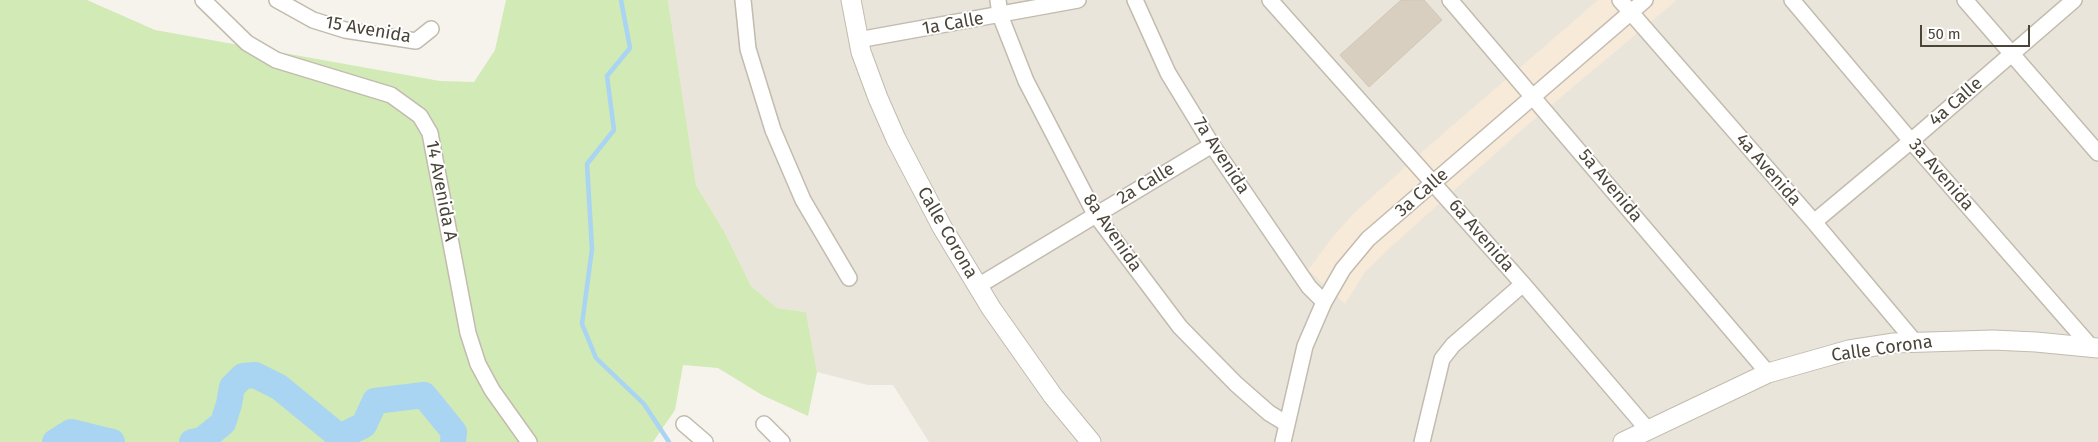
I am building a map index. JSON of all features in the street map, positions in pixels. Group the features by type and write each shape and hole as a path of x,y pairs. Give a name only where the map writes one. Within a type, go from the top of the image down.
{"street":[{"name":"14 Avenida A","path":"203,0 247,43 276,60 391,95 420,116 430,133 468,333 478,364 492,390 529,442"},
{"name":"15 Avenida","path":"277,0 313,20 345,30 416,41 431,29"},
{"path":"743,0 748,49 773,130 803,200 849,278"},
{"name":"Calle Corona","path":"851,0 858,40 878,98 896,140 942,227 978,286 1053,396 1091,442"},
{"name":"8a Avenida","path":"998,0 1000,15 1026,81 1095,214 1180,326 1236,384 1286,424"},
{"name":"1a Calle","path":"858,40 1078,0"},
{"name":"7a Avenida","path":"1135,0 1168,73 1212,145 1309,286 1324,302"},
{"name":"6a Avenida","path":"1270,0 1523,284 1648,430"},
{"name":"5a Avenida","path":"1450,0 1534,96 1768,374"},
{"name":"4a Avenida","path":"1620,0 1814,222 1915,342"},
{"name":"3a Calle","path":"1283,442 1305,346 1324,302 1342,269 1368,239 1645,0"},
{"name":"3a Avenida","path":"1792,0 1911,141 2095,348"},
{"path":"1966,0 2098,154"},
{"name":"4a Calle","path":"1814,222 2074,0"},
{"name":"2a Calle","path":"978,286 1212,145"},
{"path":"1422,442 1442,359 1453,345 1523,284"},
{"name":"Calle Corona","path":"1623,442 1768,374 1848,350 1915,342 1993,340 2095,348"},
{"path":"684,424 705,442"},
{"path":"764,424 782,442"}],"shaded area":[{"path":"668,0 2098,0 2098,442 929,442 893,385 868,385 817,372 806,312 777,308 751,286 725,233 696,185"},
{"path":"1598,0 1677,0 1524,128 1393,245 1365,272 1345,304 1308,270 1352,215 1416,157"}],"green space":[{"path":"0,0 87,0 155,30 440,81 474,82 495,50 506,0 668,0 696,185 725,233 751,286 777,308 806,312 817,372 808,416 762,395 718,368 683,365 675,410 653,442 0,442"}],"building":[{"path":"1401,0 1424,0 1442,20 1369,87 1340,55"}],"waterway":[{"path":"621,0 630,48 607,76 614,130 587,164 592,249 582,324 596,358 644,404 669,442"},
{"path":"192,442 202,440 223,423 232,387 243,376 255,375 279,387 340,437 364,425 375,401 424,395 454,432 453,442"},
{"path":"55,442 71,432 112,442"}]}
